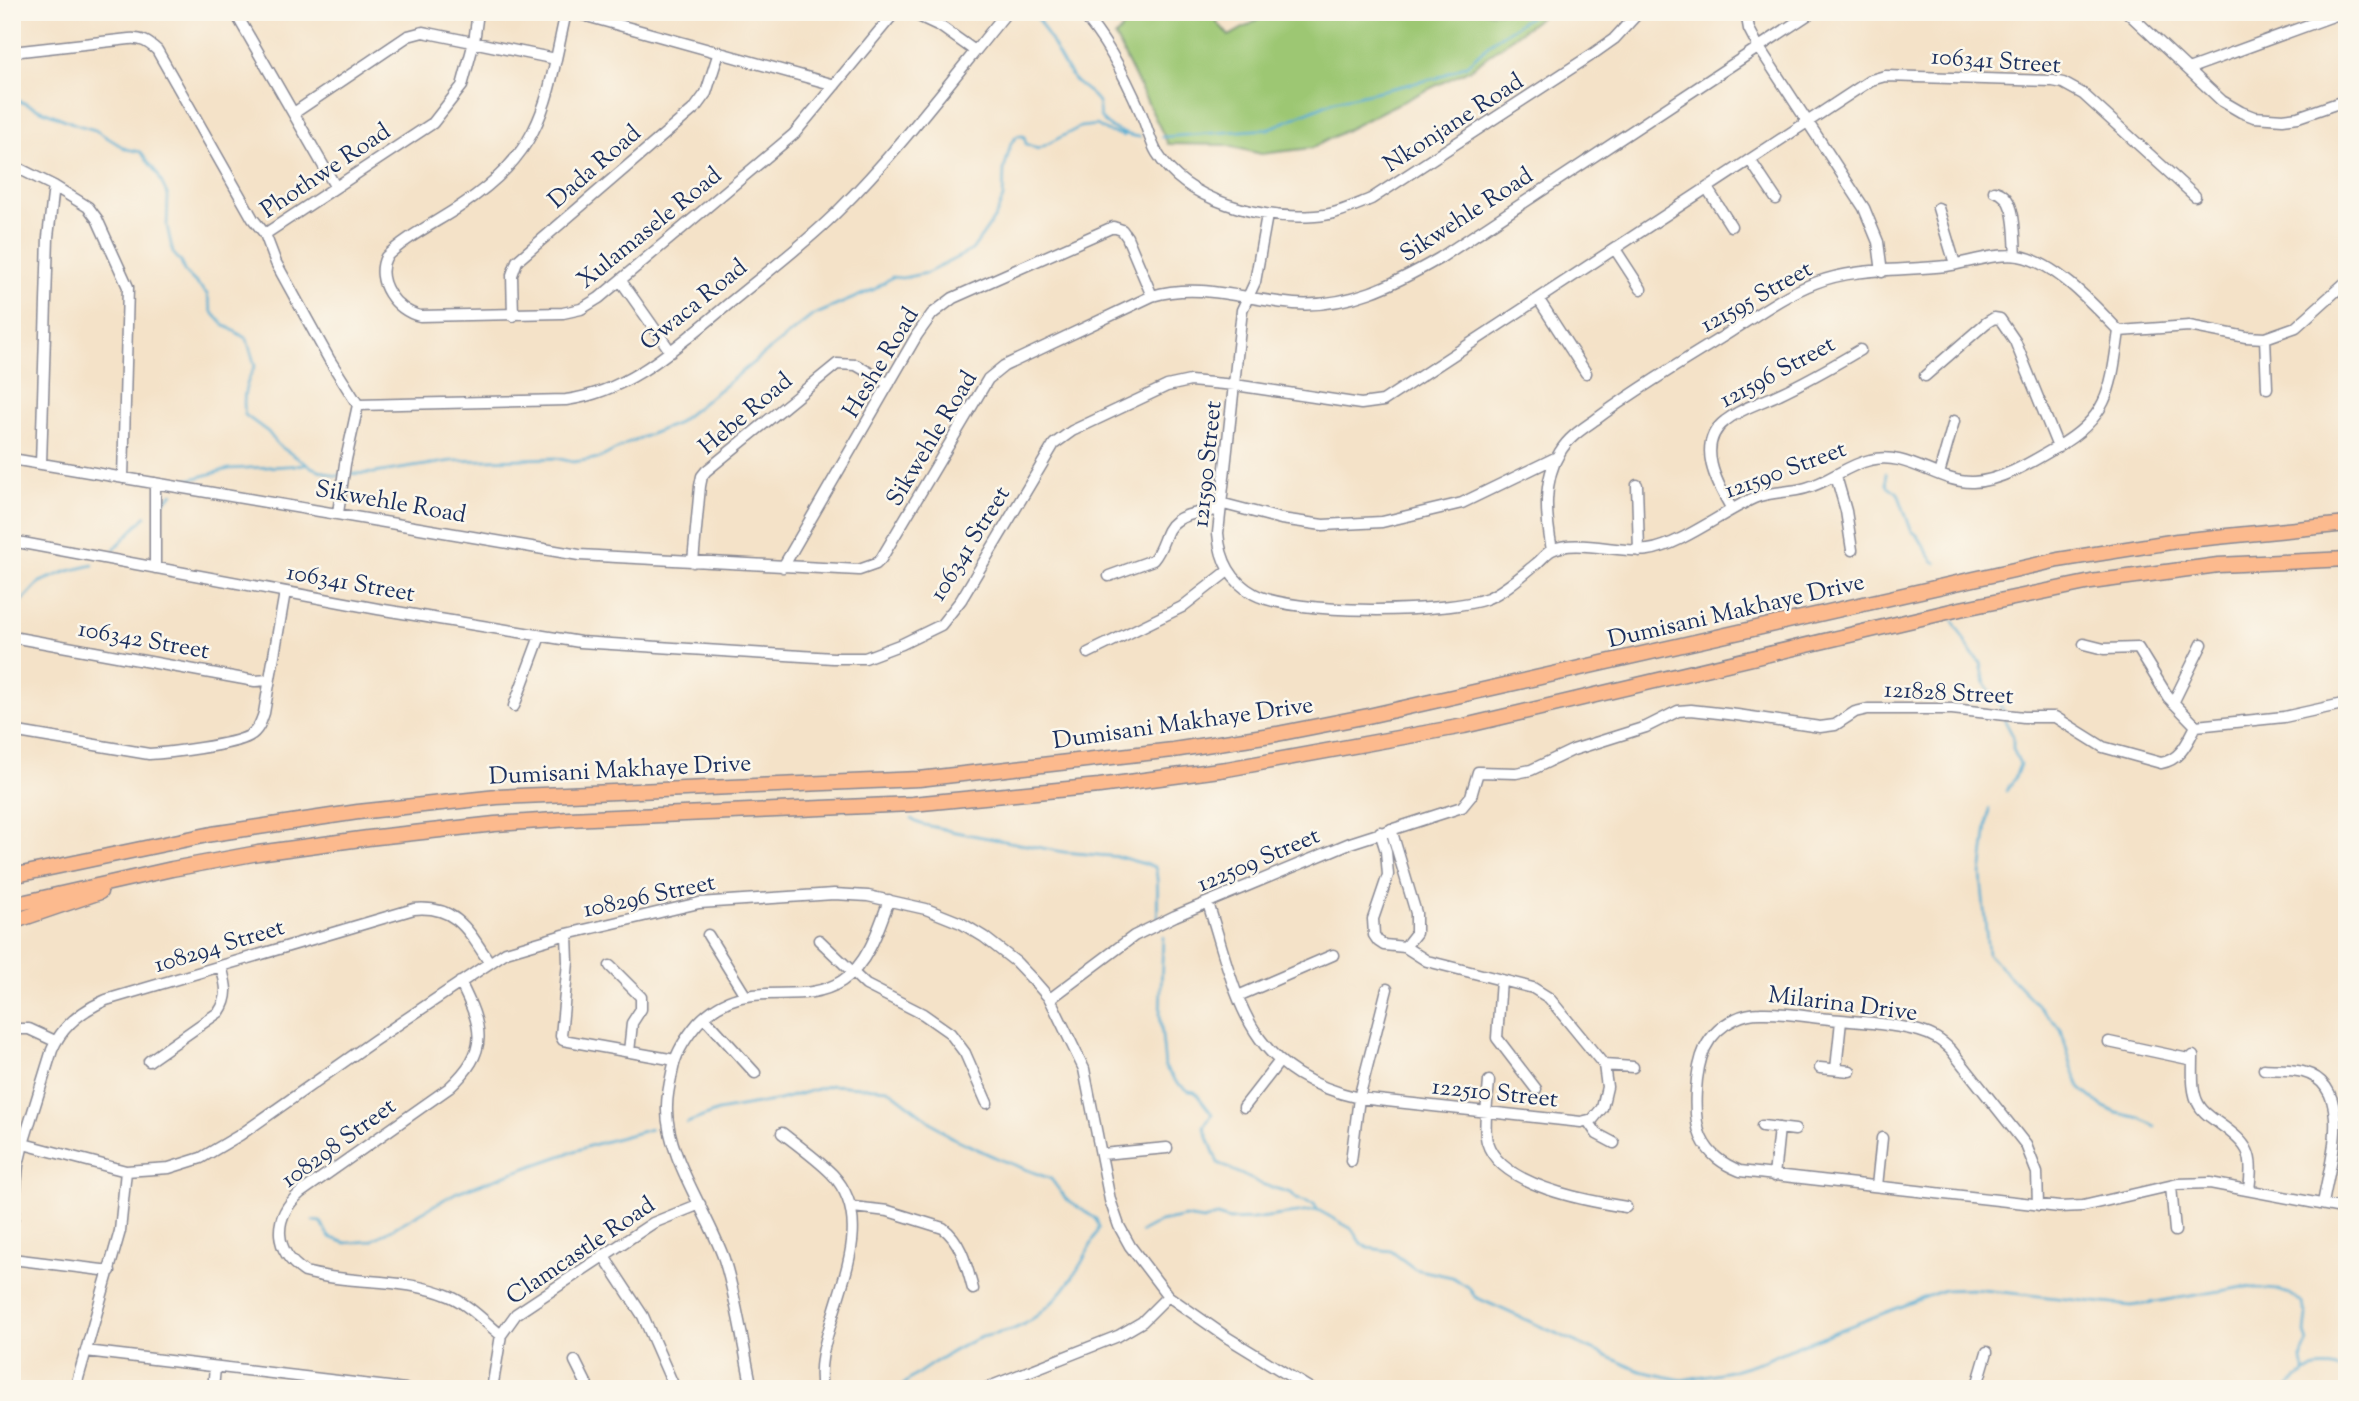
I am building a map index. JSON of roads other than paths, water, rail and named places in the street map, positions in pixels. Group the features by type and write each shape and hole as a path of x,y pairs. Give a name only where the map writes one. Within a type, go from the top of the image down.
{"main road":[{"name":"Dumisani Makhaye Drive","path":"12,876 212,834 416,805 497,797 919,779 1187,748 1379,714 2058,560 2177,541 2347,524"},
{"name":"Dumisani Makhaye Drive","path":"12,905 172,869 313,845 484,825 912,804 1075,789 1227,769 1464,726 1948,612 2079,584 2218,565 2347,559"},
{"path":"12,922 172,869"}],"street":[{"path":"235,12 335,186"},
{"name":"Phothwe Road","path":"358,405 329,359 276,263 265,234 433,123 462,86 474,42 478,12"},
{"name":"Xulamasele Road","path":"566,12 547,98 536,130 519,155 493,183 390,252 382,264 383,278 394,300 409,314 513,316 578,310 621,281 794,134 895,12"},
{"path":"572,12 835,85"},
{"path":"909,12 940,26 975,51"},
{"name":"Gwaca Road","path":"358,405 566,400 606,391 631,378 671,352 840,209 909,132 1006,12"},
{"name":"Nkonjane Road","path":"1081,12 1116,62 1150,138 1165,164 1178,177 1195,190 1267,215 1317,216 1339,212 1371,199 1590,56 1614,39 1639,12"},
{"path":"1746,12 1749,30 1758,46 1853,190 1871,223 1878,242 1882,272"},
{"name":"Sikwehle Road","path":"12,459 579,555 859,570 876,564 895,538 988,379 1004,366 1165,292 1191,290 1295,304 1324,303 1375,292 1407,277 1473,236 1812,12"},
{"path":"2127,12 2222,101 2254,117 2298,117 2347,100"},
{"path":"2188,69 2344,12"},
{"path":"294,113 408,36 429,32 556,59"},
{"path":"12,52 139,38 148,41 158,50 253,219 265,234"},
{"name":"Dada Road","path":"513,316 512,275 517,261 695,108 706,93 719,52"},
{"name":"106341 Street","path":"12,541 285,592 580,642 848,659 872,656 941,625 953,612 1060,438 1176,384 1200,380 1361,404 1376,403 1393,395 1539,300 1877,77 2053,80 2063,83 2083,94 2195,196"},
{"path":"1750,160 1776,199"},
{"path":"12,165 54,186 94,213 128,287 123,478"},
{"path":"41,464 48,237 54,186"},
{"path":"1707,188 1731,226"},
{"path":"1994,191 2004,194 2009,202 2016,255 2042,264 2059,276 2119,331 2189,326 2265,338 2296,327 2347,281"},
{"path":"1938,208 1955,264"},
{"path":"1235,384 1242,310 1255,282 1267,215"},
{"name":"Heshe Road","path":"783,567 917,335 941,306 1108,228 1122,230 1127,237 1152,296"},
{"path":"1615,248 1641,289"},
{"name":"121595 Street","path":"1552,550 1547,497 1557,457 1566,443 1611,408 1802,289 1830,279 2016,255"},
{"path":"621,281 671,352"},
{"path":"1539,300 1586,373"},
{"path":"1924,376 1986,323 1994,318 2000,319 2015,341 2058,446"},
{"name":"121590 Street","path":"1552,550 1579,547 1639,551 1659,548 1766,494 1805,489 1866,461 1882,458 1902,460 1964,481 1988,480 2080,433 2100,412 2109,390 2119,331"},
{"path":"2265,338 2267,388"},
{"name":"121596 Street","path":"1732,509 1710,463 1713,439 1720,425 1737,413 1797,385 1860,350"},
{"name":"Hebe Road","path":"693,562 700,486 706,471 837,365 856,365 889,384"},
{"name":"121590 Street","path":"1228,571 1219,548 1220,506 1235,384"},
{"path":"338,513 358,405"},
{"path":"1939,474 1954,421"},
{"path":"1109,576 1153,560 1176,520 1220,506 1281,519 1336,526 1382,522 1462,503 1557,457"},
{"path":"1836,476 1853,550"},
{"path":"155,483 155,568"},
{"path":"1637,485 1639,551"},
{"path":"1087,653 1182,607 1228,571 1242,587 1256,596 1298,606 1346,611 1450,605 1488,598 1506,588 1552,550"},
{"path":"12,731 143,754 170,752 248,736 260,725 285,592"},
{"name":"106342 Street","path":"12,636 255,681 268,680"},
{"path":"514,706 540,636"},
{"path":"2084,644 2104,649 2138,649 2173,703 2196,726 2284,717 2347,703"},
{"path":"2173,703 2202,644"},
{"name":"121828 Street","path":"1478,772 1516,773 1531,770 1573,750 1646,727 1671,713 1686,710 1820,727 1835,725 1855,712 1868,709 1952,709 2024,717 2052,717 2063,720 2103,747 2161,763 2170,761 2180,753 2196,726"},
{"name":"122509 Street","path":"1050,999 1134,936 1385,831 1462,807 1471,796 1478,772"},
{"path":"1385,831 1416,913 1416,933 1405,947"},
{"path":"1385,831 1388,875 1375,911 1374,934 1384,945 1405,947 1427,961 1533,988 1549,998 1604,1065 1633,1067"},
{"name":"108296 Street","path":"18,1142 127,1171 169,1168 201,1158 220,1148 489,962 523,946 699,903 834,894 869,896 926,909 961,923 1016,962 1050,999 1084,1069 1110,1200 1119,1226 1138,1256 1168,1296 1227,1338 1311,1389"},
{"path":"752,1389 724,1259 674,1145 668,1121 668,1092 675,1060 684,1042 704,1017 731,1000 745,995 822,989 842,981 852,973 874,940 889,900"},
{"name":"122510 Street","path":"1208,903 1238,996 1254,1031 1279,1062 1305,1080 1337,1093 1359,1098 1581,1122 1598,1114 1605,1100 1607,1087 1604,1065"},
{"name":"108294 Street","path":"13,1219 18,1142 55,1041 77,1016 90,1007 414,909 438,908 459,922 489,962"},
{"path":"567,934 568,962 561,1036 566,1042 675,1060"},
{"path":"708,935 745,995"},
{"path":"819,940 852,973 877,992 923,1014 950,1033 965,1053 987,1103"},
{"path":"1238,996 1333,955"},
{"path":"149,1061 219,1012 227,994 221,966"},
{"path":"610,966 641,997 641,1009 632,1023 629,1052"},
{"path":"1501,980 1496,1032 1498,1043 1535,1089"},
{"name":"108298 Street","path":"460,982 476,1014 479,1028 474,1057 466,1073 288,1203 283,1212 279,1233 286,1253 297,1267 305,1272 415,1287 448,1295 501,1335"},
{"path":"1351,1161 1359,1098 1387,989"},
{"name":"Milarina Drive","path":"2038,1205 2038,1173 2026,1144 1941,1040 1918,1030 1764,1013 1748,1014 1726,1024 1715,1034 1702,1055 1696,1116 1702,1138 1718,1160 1740,1171 2038,1205 2083,1206 2171,1186 2210,1183 2347,1209"},
{"path":"704,1017 755,1073"},
{"path":"1836,1069 1841,1021"},
{"path":"12,1028 29,1029 55,1041"},
{"path":"2109,1042 2193,1058 2194,1090 2198,1103 2206,1114 2239,1137 2248,1150 2252,1166 2249,1189"},
{"path":"1244,1107 1279,1062"},
{"path":"1821,1068 1850,1070"},
{"path":"2264,1069 2302,1072 2323,1084 2331,1096 2336,1116 2323,1204"},
{"path":"1489,1081 1486,1136 1493,1153 1509,1170 1522,1178 1572,1196 1626,1207"},
{"path":"1588,1121 1597,1134 1614,1143"},
{"path":"1762,1126 1795,1130"},
{"path":"1774,1176 1779,1128"},
{"path":"782,1133 831,1172 853,1207 852,1245 823,1351 820,1377 822,1389"},
{"path":"1877,1186 1882,1138"},
{"path":"1102,1154 1167,1147"},
{"path":"75,1389 120,1231 127,1171"},
{"path":"2171,1186 2175,1231"},
{"name":"Clamcastle Road","path":"492,1389 501,1335 516,1314 653,1223 700,1204"},
{"path":"853,1207 888,1211 943,1228 950,1233 959,1247 973,1289"},
{"path":"603,1255 643,1316 675,1389"},
{"path":"12,1259 110,1271"},
{"path":"984,1389 1126,1332 1142,1322 1168,1296"},
{"path":"86,1351 309,1384 405,1389"},
{"path":"1976,1389 1987,1352"},
{"path":"575,1361 589,1389"},
{"path":"213,1389 215,1368"}],"waterway":[{"path":"1162,137 1268,129 1334,101 1437,78 1468,64 1494,40 1537,12"},
{"path":"1037,18 1069,73 1098,102 1100,116 1104,122 1119,131 1140,137"},
{"path":"12,98 95,130 126,149 141,152 158,175 168,196 167,226 173,253 181,262 184,271 207,294 212,312 223,324 247,339 255,366 246,389 245,415 268,432 278,445 311,467 340,475"},
{"path":"347,474 374,473 452,461 556,458 573,462 600,458 630,442 676,424 812,316 875,289 892,277 902,278 927,273 972,250 996,216 1003,198 1004,170 1011,143 1017,136 1024,136 1026,144 1038,149 1080,127 1097,125 1106,131 1124,136"},
{"path":"184,481 229,469 305,465"},
{"path":"1886,473 1887,485 1898,493 1911,530 1936,563"},
{"path":"162,503 173,493"},
{"path":"114,549 146,516"},
{"path":"12,612 40,582 93,565"},
{"path":"1953,621 1972,654 1981,663 1985,684 2004,711"},
{"path":"2004,719 2013,736 2013,749 2020,764 2006,791"},
{"path":"1989,809 1981,875 1988,954 2061,1029 2081,1089 2102,1106 2117,1113 2140,1118 2155,1126"},
{"path":"912,819 919,824 950,831 1064,852 1120,857 1155,867 1158,918"},
{"path":"1163,937 1160,1014 1165,1067 1177,1083 1195,1092 1212,1114 1204,1127 1218,1163 1261,1184 1291,1193 1297,1199 1314,1204 1317,1209"},
{"path":"687,1123 718,1111 779,1100 831,1085 888,1089 949,1136 1051,1179 1066,1199 1096,1219 1099,1227 1076,1273 1043,1311 1014,1329 982,1337 962,1346 926,1368 899,1389"},
{"path":"313,1221 321,1222 329,1237 346,1243 371,1241 457,1192 589,1146 651,1129"},
{"path":"1141,1232 1160,1222 1185,1217 1203,1220 1217,1216 1230,1220 1253,1219 1318,1210 1352,1229 1360,1242 1368,1248 1391,1251 1415,1269 1452,1277 1468,1287 1475,1297 1640,1371 1682,1380 1730,1371 1763,1361 1944,1290 1973,1289 2131,1306 2244,1287 2276,1290 2290,1294 2302,1303 2307,1316 2305,1333 2308,1342 2302,1361 2306,1372"},
{"path":"2285,1389 2309,1370 2321,1367 2338,1369"}]}
